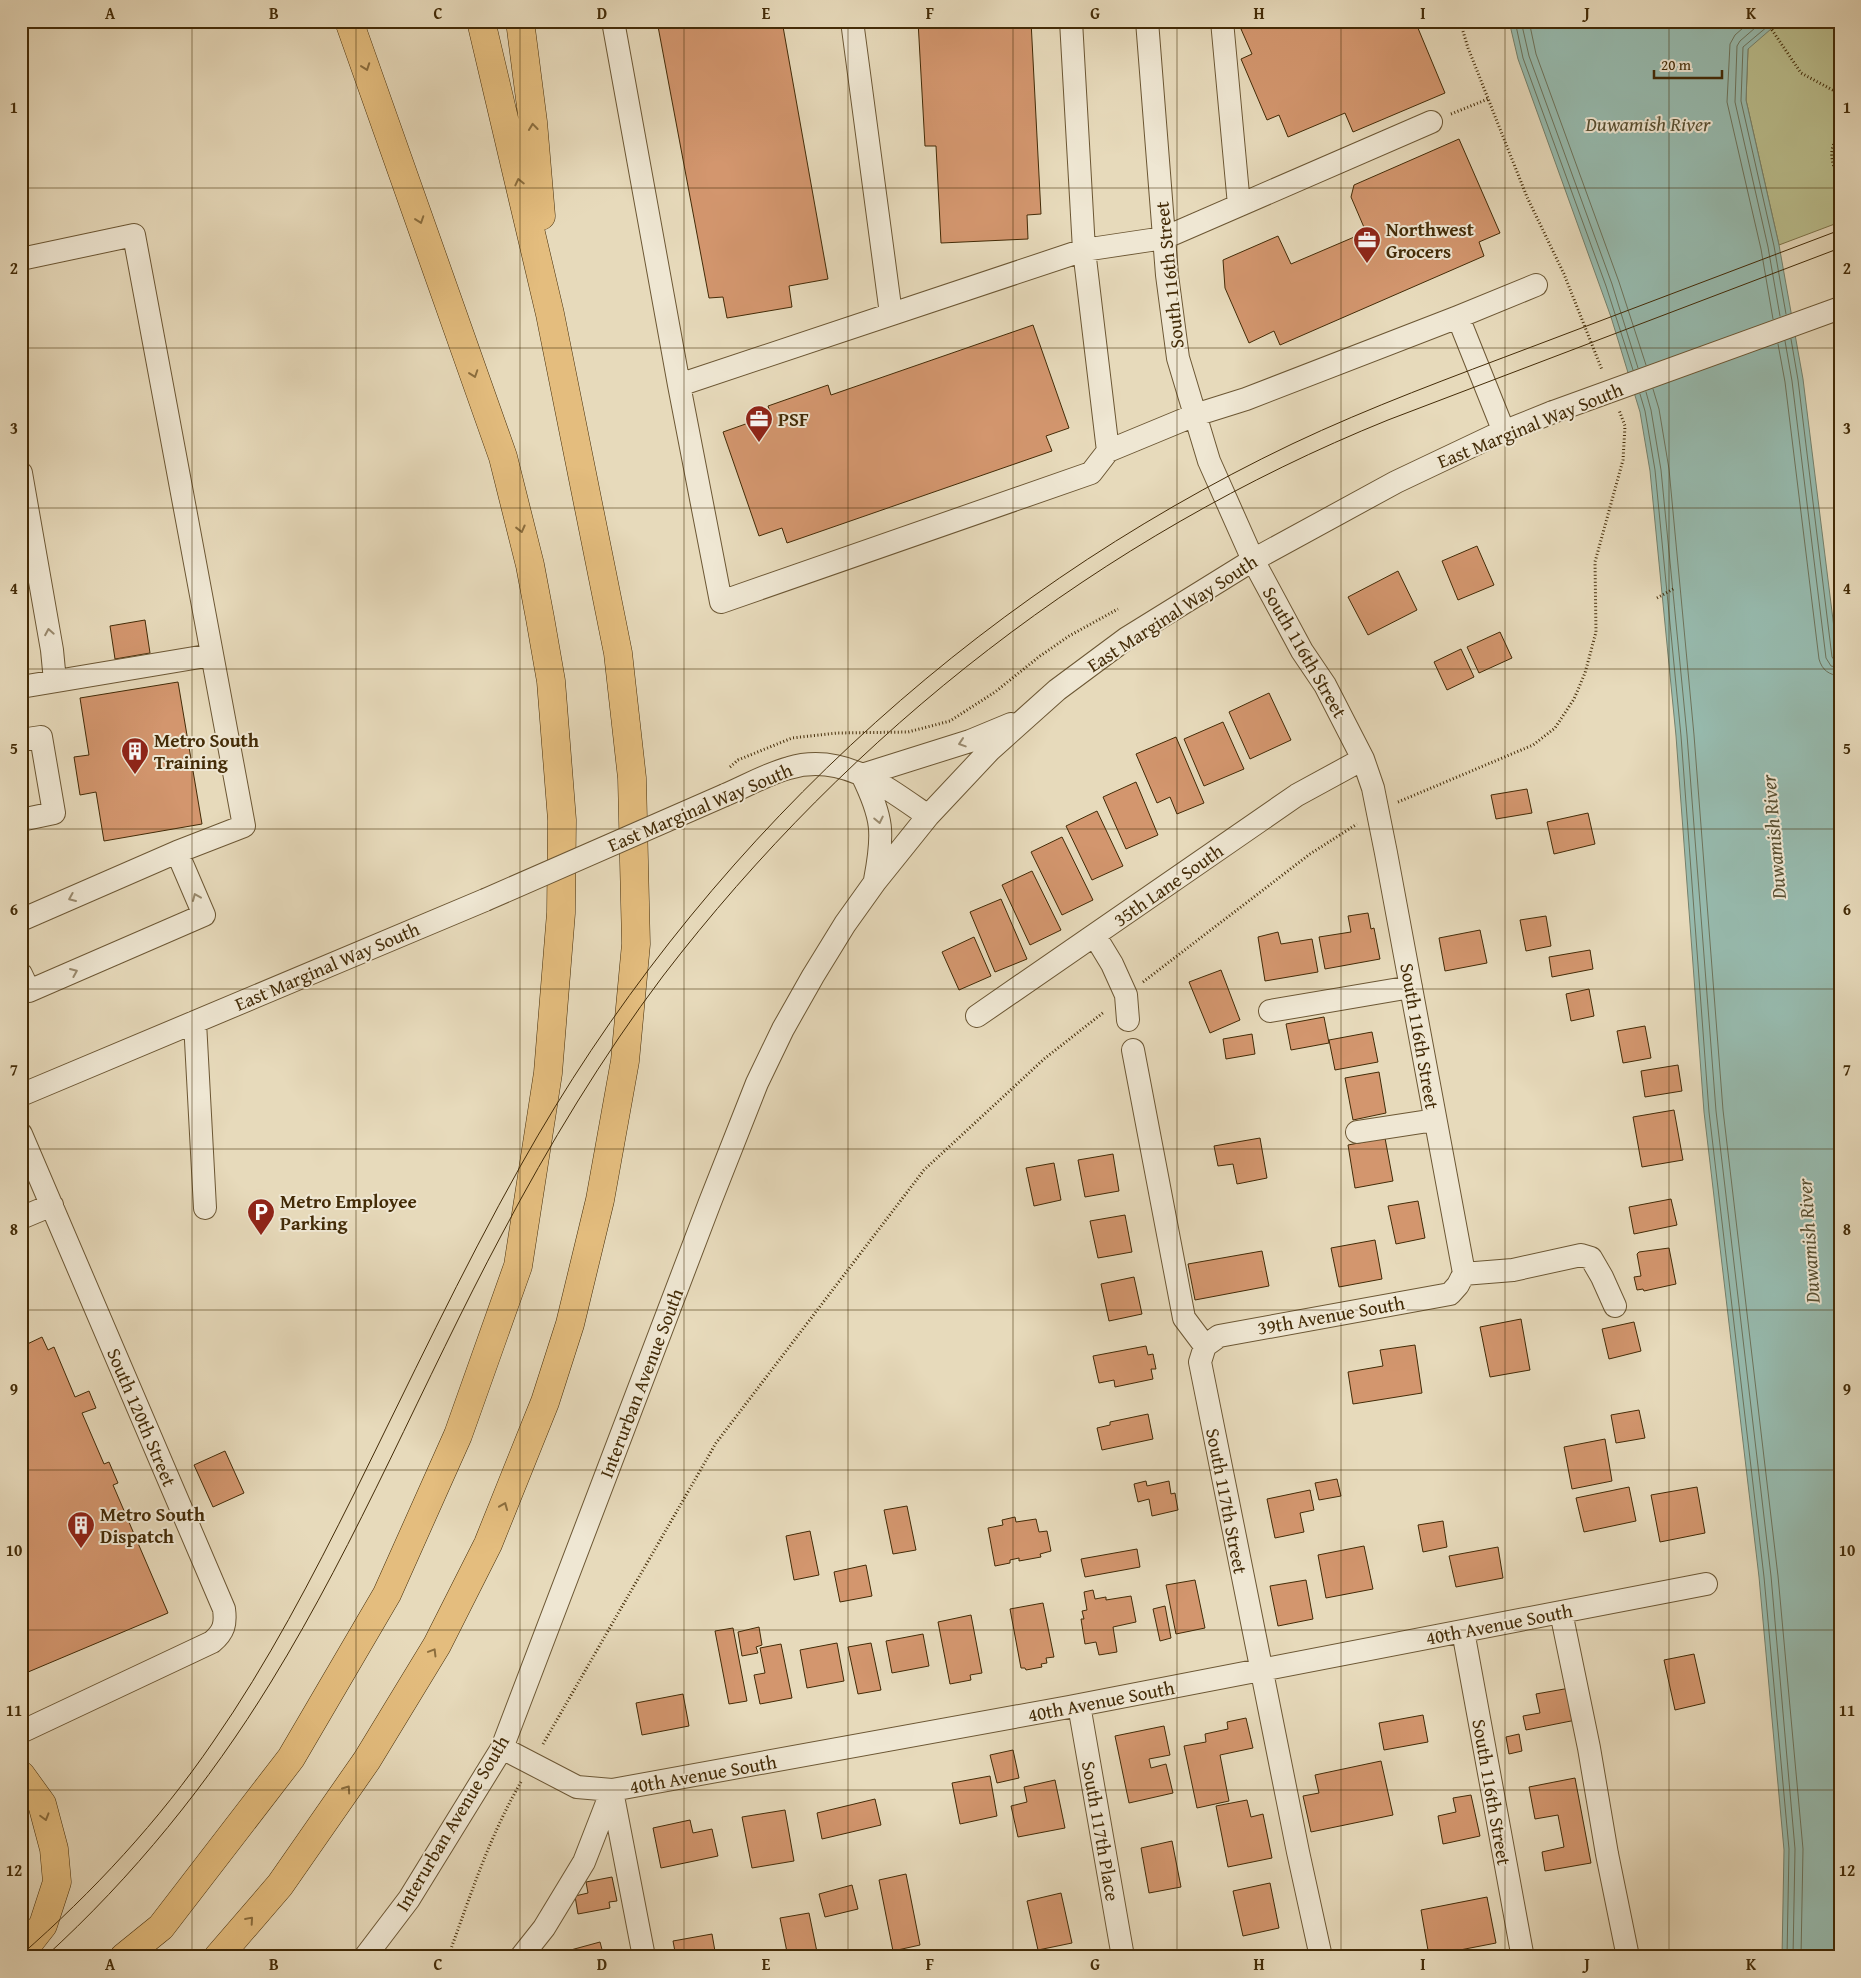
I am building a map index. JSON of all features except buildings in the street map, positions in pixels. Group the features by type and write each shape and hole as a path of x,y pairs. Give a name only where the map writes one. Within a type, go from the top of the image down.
{"highway":[{"path":"124,1957 161,1927 291,1758 387,1594 458,1434 518,1266 548,1073 561,913 562,820 551,681 540,618 530,565 503,457 350,21"},
{"path":"218,1957 280,1885 367,1760 437,1645 488,1544 546,1402 570,1324 600,1200 626,1061 636,944 632,778 618,653 550,314 481,21"},
{"path":"520,21 533,122 550,314"},
{"path":"21,1776 42,1804 54,1850 57,1882 43,1925 21,1953"}],"street":[{"path":"613,21 679,385 721,602 1092,473 1108,452 1195,415 1246,399 1536,285"},
{"path":"852,21 891,314"},
{"path":"1071,21 1084,250 1108,452"},
{"name":"South 116th Street","path":"1147,21 1167,275 1178,358 1209,461 1253,560 1302,651 1325,685 1363,759 1378,812 1411,986 1461,1280"},
{"path":"1222,21 1240,205"},
{"path":"679,385 1084,250 1164,238 1431,122"},
{"path":"21,259 134,235 244,826 177,852 21,920"},
{"name":"East Marginal Way South","path":"21,1095 485,900 781,771 803,765 833,765 882,784 928,816 958,782 1057,690 1127,638 1253,560 1396,482 1504,432 1553,412 1840,308"},
{"path":"1458,317 1504,432"},
{"path":"21,473 52,650 55,681"},
{"path":"21,687 212,655"},
{"path":"875,882 881,850 881,828 876,803 862,775 970,741 1024,719"},
{"path":"21,740 41,737 54,813 21,820"},
{"name":"35th Lane South","path":"977,1016 1297,795 1363,759"},
{"name":"Interurban Avenue South","path":"366,1957 409,1899 502,1748 702,1220 757,1083 783,1028 845,924 875,882 928,816"},
{"path":"25,982 204,915 177,852"},
{"path":"1095,936 1112,964 1126,995 1128,1020"},
{"path":"1270,1011 1411,986"},
{"path":"195,1022 205,1208"},
{"path":"1132,1050 1184,1318 1205,1346"},
{"path":"1357,1132 1435,1120"},
{"name":"South 120th Street","path":"21,1134 224,1608 225,1622 221,1634 212,1642 21,1732"},
{"path":"21,1218 52,1205"},
{"path":"1461,1280 1581,1255 1591,1258 1615,1306"},
{"name":"39th Avenue South","path":"1205,1346 1219,1336 1450,1294 1461,1280"},
{"name":"South 117th Street","path":"1205,1346 1200,1362 1261,1670 1321,1957"},
{"name":"40th Avenue South","path":"502,1748 577,1787 612,1790 1079,1705 1706,1584"},
{"path":"1561,1612 1589,1748 1606,1854 1628,1957"},
{"name":"South 116th Street","path":"1463,1631 1522,1953"},
{"name":"South 117th Place","path":"1079,1705 1123,1957"},
{"path":"521,1957 544,1928 584,1862 612,1790"},
{"path":"612,1790 644,1957"}],"path":[{"path":"1766,21 1801,73 1839,93 1835,100 1840,112"},
{"path":"1431,122 1488,99"},
{"path":"1840,136 1832,146 1832,156 1840,184"},
{"path":"1657,598 1675,588"},
{"path":"738,760 792,738 837,733 908,732 950,721 995,692 1040,656 1069,636 1118,609"},
{"path":"1398,802 1532,745"},
{"path":"550,1731 716,1443 924,1170 1044,1059 1310,854 1364,819"},
{"path":"448,1957 486,1853 516,1791"}],"green space":[{"path":"1740,21 1840,21 1840,222 1779,245 1746,100 1748,49"}],"water":[{"name":"Duwamish River","path":"1509,21 1784,21 1771,29 1748,49 1746,100 1779,245 1803,379 1840,676 1840,1957 1782,1957 1784,1850 1759,1577 1704,1112 1676,736 1650,471 1640,412 1611,317 1518,59"}],"tram line":[{"path":"21,1955 74,1906 148,1828 213,1742 252,1682 271,1651 322,1556 499,1205 521,1165 591,1051 670,942 756,840 851,745 952,658 1059,578 1173,507 1292,444 1351,417 1412,393 1840,230"},
{"path":"45,1957 109,1894 168,1827 247,1720 303,1628 333,1572 473,1290 520,1201 577,1102 640,1007 663,976 736,887 815,802 899,723 988,650 1082,582 1180,521 1282,467 1388,420 1840,248"}],"place":[{"name":"Northwest Grocers","path":"1367,264"},
{"name":"PSF","path":"759,443"},
{"name":"Metro South Training","path":"135,775"},
{"name":"Metro Employee Parking","path":"261,1236"},
{"name":"Metro South Dispatch","path":"81,1549"}]}
